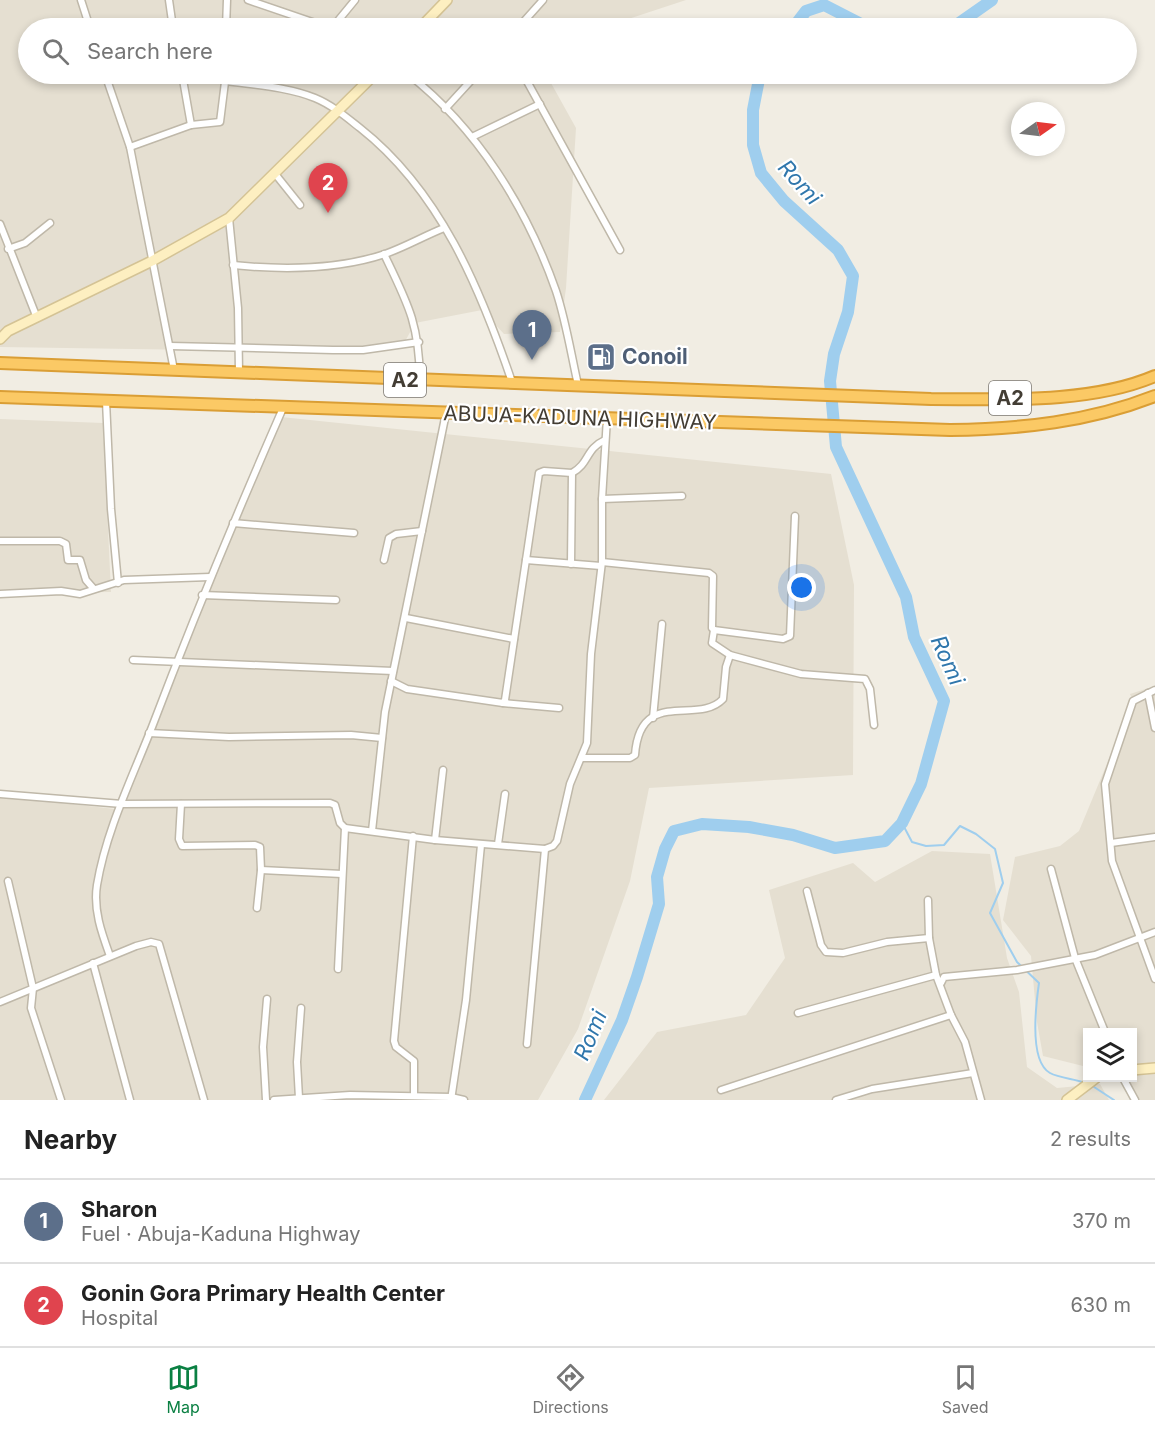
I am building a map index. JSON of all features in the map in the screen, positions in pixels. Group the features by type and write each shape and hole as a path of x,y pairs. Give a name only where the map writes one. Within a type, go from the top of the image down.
{"highway":[{"name":"ABUJA-KADUNA HIGHWAY","path":"0,363 931,399 1023,398 1107,390 1155,376"},
{"name":"ABUJA-KADUNA HIGHWAY","path":"0,397 950,430 1034,427 1103,414 1155,396"}],"street":[{"path":"81,0 87,18"},
{"path":"169,0 172,18"},
{"path":"226,18 227,0"},
{"path":"248,0 301,18"},
{"path":"340,18 355,0"},
{"path":"430,18 447,0"},
{"path":"527,18 543,0"},
{"path":"108,84 130,147 152,247 152,261 174,370"},
{"path":"184,84 191,126"},
{"path":"130,147 191,126 220,122 225,84"},
{"path":"255,84 314,98 338,110 371,136 405,170 430,203 471,275 489,313 512,382"},
{"path":"0,339 8,331 152,261 229,218 276,175 365,84"},
{"path":"419,84 472,137 514,199 556,292 578,385"},
{"path":"445,109 468,84"},
{"path":"529,84 620,250"},
{"path":"472,137 540,104"},
{"path":"276,175 300,205"},
{"path":"229,218 239,373"},
{"path":"8,249 25,243 50,223"},
{"path":"0,224 37,318"},
{"path":"233,265 299,268 384,254 444,228"},
{"path":"384,254 411,311 419,342 420,380"},
{"path":"170,346 363,350 419,342"},
{"path":"106,401 111,509 118,583"},
{"path":"110,956 100,926 97,887 122,804 202,595 283,408"},
{"path":"372,831 391,681 406,618 446,413"},
{"path":"0,794 122,804 333,803 340,823 345,828 478,846 498,844 545,849 553,846 557,841 570,784 587,743 591,654 602,564 602,500 607,417"},
{"path":"503,703 539,473 543,471 572,473 583,465 593,445 605,440"},
{"path":"571,564 572,473"},
{"path":"602,500 682,496"},
{"path":"714,630 783,639 789,636 795,516"},
{"path":"233,523 354,533"},
{"path":"384,560 389,538 396,534 422,531"},
{"path":"0,541 60,541 66,544 68,560 80,560 86,580 93,588"},
{"path":"526,560 710,573 713,576 714,586 712,643 730,655 801,674 865,679 870,689 874,724"},
{"path":"0,594 61,591 80,594 93,588 118,583 210,577"},
{"path":"202,595 336,600"},
{"path":"406,618 513,639"},
{"path":"653,718 662,624"},
{"path":"582,758 630,758 635,754 640,728 653,718 663,713 716,706 721,702 730,655"},
{"path":"133,660 177,660 393,671"},
{"path":"391,681 407,689 503,703 559,708"},
{"path":"1155,728 1151,691 1133,701 1105,784 1112,832 1112,861 1155,979"},
{"path":"721,702 732,703"},
{"path":"149,732 229,737 351,735 382,738"},
{"path":"435,840 443,770"},
{"path":"498,844 505,794"},
{"path":"181,804 179,840 182,846 258,845 261,870 256,908"},
{"path":"338,969 345,828"},
{"path":"413,836 394,1041 396,1047 414,1061 414,1096"},
{"path":"1111,843 1155,837"},
{"path":"451,1099 466,999 478,846"},
{"path":"527,1044 545,849"},
{"path":"261,870 342,874"},
{"path":"1051,870 1075,958 1103,1028"},
{"path":"8,881 33,988 31,1008 61,1100"},
{"path":"807,891 821,945 826,951 843,953 887,942 929,938"},
{"path":"928,900 929,938 936,975 941,983 951,1015 965,1042 981,1100"},
{"path":"941,983 944,977 1017,970 1095,955 1155,932"},
{"path":"0,1002 136,946 151,942 159,944 204,1100"},
{"path":"93,963 130,1100"},
{"path":"798,1013 936,975"},
{"path":"266,1100 263,1047 267,999"},
{"path":"299,1098 297,1062 301,1008"},
{"path":"721,1090 951,1015"},
{"path":"1137,1070 1155,1068"},
{"path":"836,1100 872,1089 973,1073"},
{"path":"1066,1100 1088,1082"},
{"path":"1126,1082 1135,1100"},
{"path":"274,1100 350,1095 414,1096 464,1100"}],"shaded area":[{"path":"0,0 686,0 631,18 18,18 18,84 552,84 576,128 566,288 560,332 504,334 482,310 415,323 402,347 199,350 0,347"},
{"path":"281,417 831,474 854,585 853,775 649,788 630,881 578,1029 538,1100 0,1100 0,796 115,809"},
{"path":"0,419 103,423 111,592 0,593"},
{"path":"1155,686 1155,1100 1130,1100 1124,1082 1137,1082 1137,1028 1083,1028 1083,1066 1043,1056 1037,1022 1031,956 1003,920 1015,857 1060,846 1079,831 1133,701 1130,694"},
{"path":"932,851 990,854 1007,958 1019,992 1027,1067 1057,1088 1100,1084 1109,1100 604,1100 657,1032 746,1015 785,958 769,890 853,863 875,882"}],"waterway":[{"name":"Romi","path":"966,18 992,0"},
{"name":"Romi","path":"801,18 806,11 824,5 849,18"},
{"name":"Romi","path":"585,1100 622,1020 637,977 659,904 657,877 665,849 674,831 702,824 749,827 793,835 835,848 885,841 902,823 921,784 944,701 914,637 906,597 836,447 830,381 834,354 848,312 853,276 838,250 784,201 761,173 753,145 753,110 758,84"},
{"path":"902,823 912,842 926,846 944,845 960,826 976,834 995,849 1003,883 990,913 1017,962 1039,983 1036,1004 1036,1045 1039,1057 1043,1067 1050,1073 1086,1083"},
{"path":"1091,1085 1114,1100"}],"place":[{"name":"Gonin Gora Primary Health Center","path":"328,213"},
{"name":"Conoil","path":"601,357"},
{"name":"Sharon","path":"532,360"}]}
